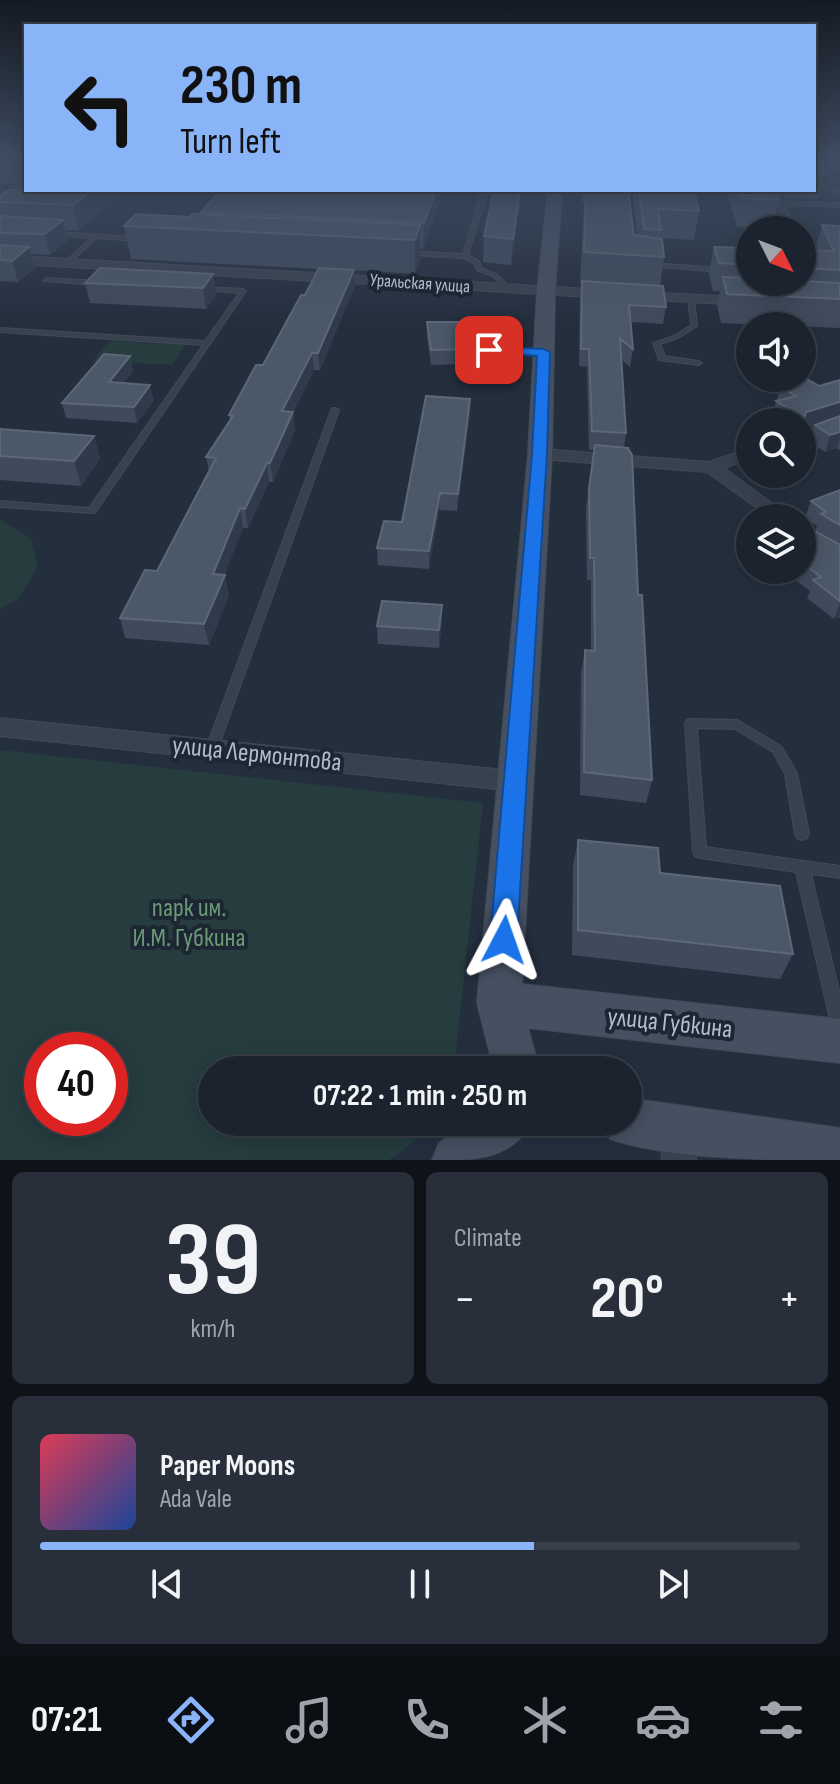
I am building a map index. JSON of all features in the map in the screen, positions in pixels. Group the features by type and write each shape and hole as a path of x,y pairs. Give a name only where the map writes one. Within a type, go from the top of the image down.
{"street":[{"path":"513,1056 499,1003 540,454 546,291 553,213"},
{"name":"Уральская улица","path":"0,259 761,302"},
{"path":"816,431 840,423"},
{"path":"540,454 711,467 736,458"},
{"path":"711,467 763,504"},
{"name":"улица Лермонтова","path":"0,727 514,781"},
{"name":"улица Губкина","path":"499,1003 840,1041"},
{"path":"642,1129 677,1145 840,1152"},
{"path":"456,1160 489,1136"}],"lane":[{"path":"465,256 478,213"},
{"path":"41,234 142,239"},
{"path":"67,263 96,236"},
{"path":"404,253 465,256 477,262 479,269 496,276 508,289"},
{"path":"648,265 735,271"},
{"path":"46,280 107,283"},
{"path":"0,504 92,511 243,291 198,288"},
{"path":"691,298 694,326 676,337 656,343 662,358 698,363"},
{"path":"0,330 208,343"},
{"path":"489,350 544,352"},
{"path":"212,748 335,410"},
{"path":"802,834 791,773 777,749 737,725 691,723 700,852 840,872"},
{"path":"802,866 840,1028"}],"green space":[{"path":"109,341 185,345 172,365 93,361"},
{"path":"0,520 31,539 38,567 17,600 0,609"},
{"name":"парк им. И.М. Губкина","path":"0,750 483,803 456,1056 198,1056 198,1136 422,1136 389,1160 0,1160"}],"building":[{"path":"224,213 428,213 424,223"},
{"path":"489,213 517,213 513,239 484,236"},
{"path":"585,213 631,213 634,235 662,239 664,257 584,252"},
{"path":"642,213 659,213 661,230 644,229"},
{"path":"136,214 420,225 415,240 124,226"},
{"path":"0,216 63,220 45,234 0,233"},
{"path":"822,225 840,226 840,270 816,269 816,250 834,251"},
{"path":"0,245 29,247 12,261 0,260"},
{"path":"714,247 736,248 736,264 719,263"},
{"path":"100,268 213,274 203,288 85,283"},
{"path":"319,268 354,270 318,353 312,353 282,411 293,412 270,463 267,463 245,509 240,508 213,574 225,575 204,624 120,618 145,570 157,571 216,458 206,457 233,416 229,415 256,365 263,365"},
{"path":"723,277 736,277 736,294 727,294"},
{"path":"582,281 663,286 666,307 629,305 633,349 620,339 626,433 592,431 589,349 581,349"},
{"path":"816,282 840,283 840,299 772,296 816,296"},
{"path":"427,322 459,322 465,349 431,350"},
{"path":"104,354 130,356 109,382 150,385 134,407 62,403"},
{"path":"840,380 840,402 816,409 787,408 776,401 796,396 789,392 816,392 816,384"},
{"path":"426,396 470,399 458,494 440,493 429,551 377,548 384,521 402,522"},
{"path":"840,416 840,432 830,435 816,425"},
{"path":"0,429 94,436 74,461 0,456"},
{"path":"595,445 628,448 632,455 638,595 642,595 652,780 584,772 585,650 595,651 594,558 590,558 589,488"},
{"path":"840,490 840,525 821,514 826,512 811,501"},
{"path":"816,532 840,545 840,601 816,582 821,577 816,573"},
{"path":"382,601 442,605 439,630 377,626"},
{"path":"578,840 658,848 660,873 780,886 793,954 578,930"}],"route":[{"path":"489,350 544,352 540,454 504,940"}]}
